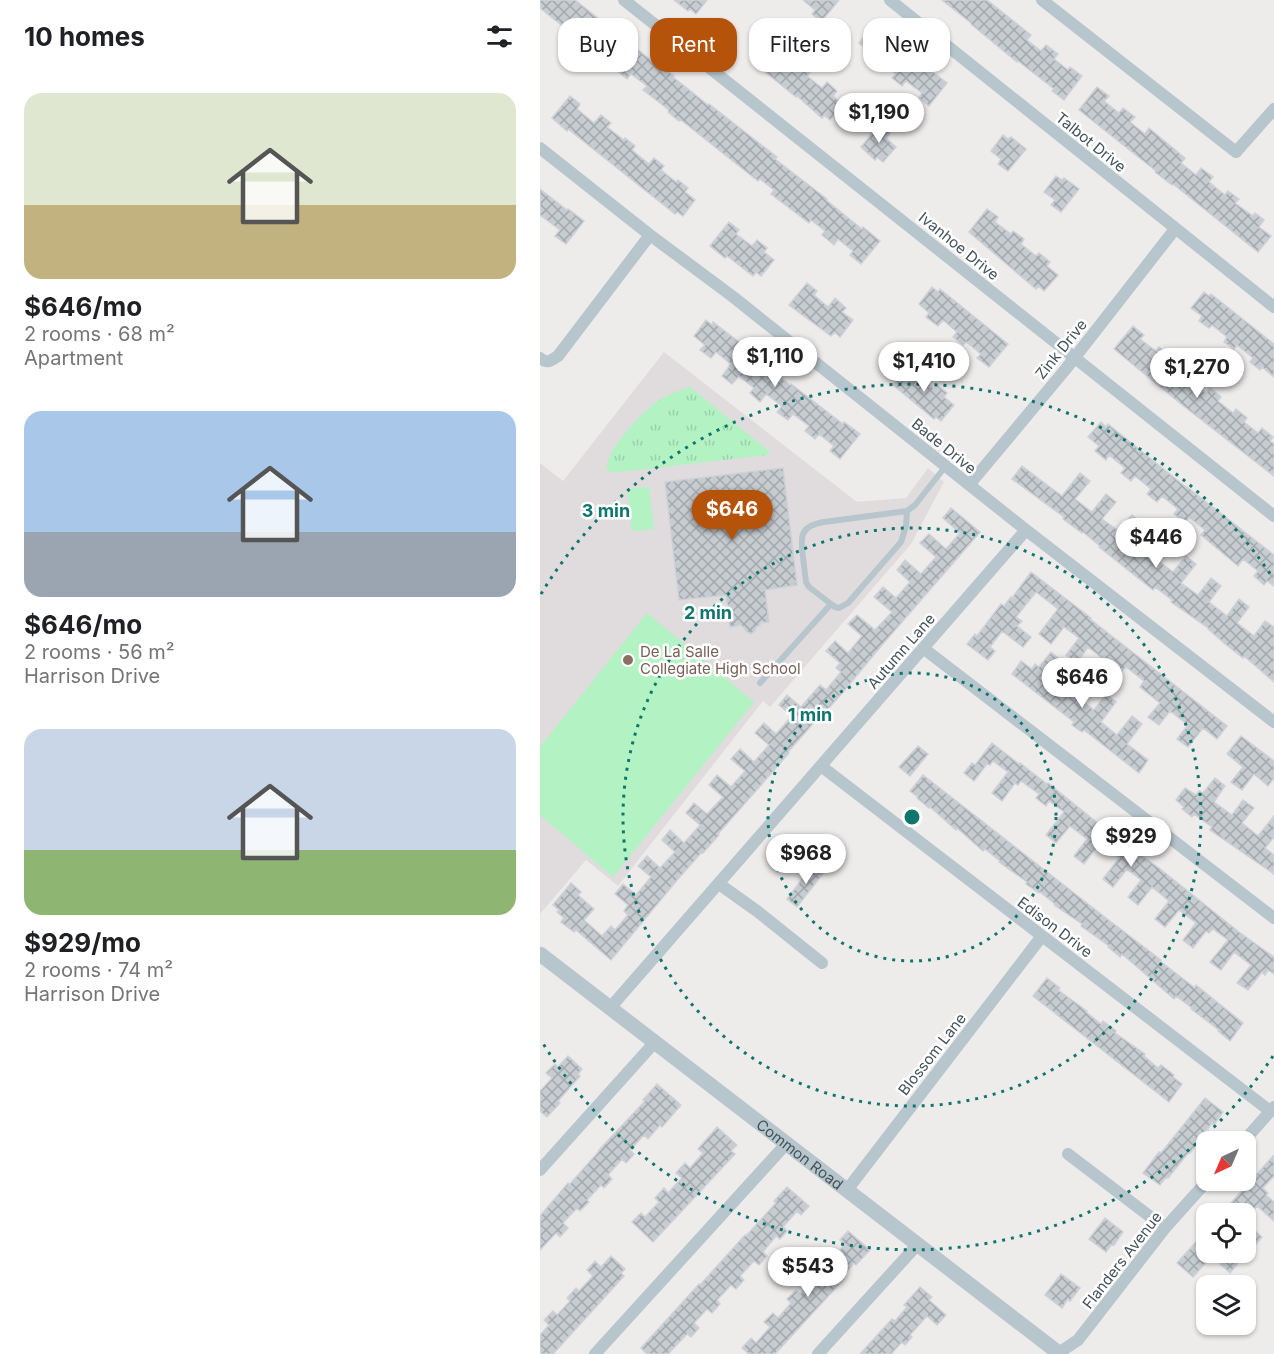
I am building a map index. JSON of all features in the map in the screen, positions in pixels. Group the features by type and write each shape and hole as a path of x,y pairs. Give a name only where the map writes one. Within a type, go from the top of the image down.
{"street":[{"name":"Ivanhoe Drive","path":"624,0 1274,516"},
{"name":"Talbot Drive","path":"890,0 1274,307"},
{"path":"1042,0 1236,152 1274,109"},
{"name":"Bade Drive","path":"540,148 1274,722"},
{"name":"Zink Drive","path":"969,485 1175,229"},
{"path":"540,358 544,362 551,362 558,356 650,235"},
{"name":"Autumn Lane","path":"610,1008 1026,530"},
{"path":"923,648 1274,918"},
{"name":"Edison Drive","path":"821,766 1272,1109"},
{"path":"719,884 822,963"},
{"name":"Blossom Lane","path":"847,1190 1042,936"},
{"name":"Common Road","path":"540,954 1059,1354"},
{"path":"540,1170 655,1042"},
{"path":"1253,1131 1272,1109"},
{"path":"595,1354 787,1143"},
{"path":"1068,1154 1165,1228"},
{"name":"Flanders Avenue","path":"1059,1354 1078,1340 1165,1228 1198,1191"},
{"path":"818,1354 918,1244"}],"lane":[{"path":"908,511 904,535 896,548 848,603 839,608 835,607 809,587 806,582 801,544 802,534 806,529 814,523 908,511 945,467"},
{"path":"760,683 831,604"}],"shaded area":[{"path":"664,352 857,502 906,498 928,468 944,482 911,544 770,707 763,701 618,886 586,860 540,914 540,463 563,481"}],"green space":[{"path":"690,387 769,451 769,454 612,473 606,468 613,450 641,415 660,399"},
{"path":"649,487 654,529 632,531 627,489"},
{"path":"647,613 754,702 613,877 540,815 540,747"}],"building":[{"path":"540,0 575,0 598,18 558,18 558,22 540,8"},
{"path":"674,0 707,0 696,14"},
{"path":"803,0 839,0 824,18 816,18 812,14 815,10"},
{"path":"942,0 987,0 1031,35 1027,40 1041,51 1046,45 1058,54 1054,59 1068,70 1070,67 1082,76 1064,100 1052,91 1054,89 1017,62"},
{"path":"638,50 650,59 650,72 669,72 708,105 777,157 775,159 862,229 863,227 880,241 861,264 850,255 853,251 838,239 834,245 822,235 825,231 811,220 809,223 771,194 774,190 760,179 758,181 668,112 669,110 643,90 647,86 631,74 627,79 618,72 638,72"},
{"path":"765,72 810,72 807,76 822,88 827,82 837,91 833,96 843,105 830,120 824,115 822,118"},
{"path":"894,72 933,72 947,83 929,106 919,98 922,93 906,81 902,86 892,78 896,74"},
{"path":"1097,87 1109,96 1104,101 1119,113 1123,108 1135,117 1130,122 1145,134 1149,128 1185,158 1181,163 1196,175 1201,168 1213,177 1209,182 1225,195 1228,191 1239,199 1235,203 1253,216 1255,213 1264,220 1259,227 1271,236 1258,252 1079,110"},
{"path":"570,96 580,104 577,109 594,123 601,115 611,123 607,127 635,146 632,150 649,164 654,158 664,166 661,170 688,188 685,192 695,200 683,216 677,212 675,214 552,118"},
{"path":"880,124 890,133 886,138 896,147 883,162 877,157 875,160 861,147"},
{"path":"1003,135 1008,139 1011,137 1026,149 1008,171 998,164 1001,159 991,151"},
{"path":"1056,176 1062,180 1064,178 1079,189 1061,212 1051,205 1055,200 1044,192"},
{"path":"540,189 584,221 566,244 555,236 560,230 540,215"},
{"path":"987,209 998,217 995,222 1011,234 1013,231 1024,239 1021,244 1036,256 1039,253 1050,262 1047,266 1058,275 1044,291 1039,286 1036,289 969,232"},
{"path":"729,222 739,230 736,234 752,246 757,240 767,248 764,252 774,260 761,276 756,272 753,276 710,246"},
{"path":"807,283 817,291 814,295 828,307 835,298 846,308 842,312 853,320 840,337 835,332 831,336 789,305"},
{"path":"932,287 938,292 940,289 1008,344 989,367 977,358 981,354 966,342 963,345 953,337 957,332 943,320 938,326 926,317 929,313 919,304"},
{"path":"1204,292 1209,296 1211,294 1274,344 1274,377 1262,367 1260,370 1250,362 1253,358 1237,345 1234,349 1224,342 1227,337 1212,325 1209,328 1199,321 1202,316 1191,308"},
{"path":"706,320 712,325 713,322 790,385 860,434 840,459 830,451 834,446 819,434 815,439 805,431 809,426 793,414 788,420 777,412 782,406 766,394 760,402 750,393 754,388 739,376 732,384 722,376 731,364 716,352 711,358 700,350 705,345 694,336"},
{"path":"1133,326 1144,335 1140,339 1156,351 1159,347 1194,377 1191,381 1206,393 1210,388 1221,397 1218,401 1233,413 1236,409 1247,418 1244,422 1258,433 1262,428 1273,437 1270,441 1274,444 1274,476 1114,349"},
{"path":"911,363 922,371 918,376 934,388 936,384 947,393 944,397 954,405 941,421 936,417 934,419 893,385"},
{"path":"1101,422 1106,427 1108,424 1274,555 1274,586 1267,581 1264,585 1254,576 1258,571 1243,559 1238,566 1201,535 1205,530 1189,517 1185,523 1174,514 1178,509 1162,496 1157,502 1147,494 1151,489 1135,476 1131,481 1121,473 1125,468 1109,455 1106,460 1095,451 1099,446 1088,437"},
{"path":"1022,466 1062,496 1080,473 1090,481 1075,499 1092,512 1106,494 1116,502 1102,519 1119,531 1132,515 1142,523 1130,538 1146,550 1158,535 1168,543 1156,559 1173,572 1186,556 1196,564 1181,583 1198,595 1211,578 1221,586 1209,602 1227,616 1239,599 1249,607 1237,623 1254,636 1265,621 1274,627 1274,682 1208,628 1171,602 1172,600 1155,587 1153,590 1083,532 1063,519 1064,517 1012,479"},
{"path":"783,468 797,585 765,590 769,622 760,623 760,626 757,626 751,634 741,625 730,627 726,595 679,600 665,482"},
{"path":"951,508 980,532 844,691 788,752 719,835 678,879 611,960 576,930 574,932 561,922 564,918 553,905 571,883 581,892 578,895 594,909 584,920 602,936 611,926 615,930 628,915 624,911 628,905 615,894 623,884 636,895 651,877 638,866 647,856 660,868 675,852 662,840 670,830 684,843 700,825 686,813 694,803 707,814 723,797 709,785 717,775 731,787 745,771 731,759 740,749 754,762 769,745 755,733 764,723 776,734 792,716 779,705 787,695 801,707 820,685 826,690 841,672 836,668 840,663 826,651 835,641 848,653 862,636 848,624 857,615 875,630 892,612 874,597 883,587 896,598 910,582 897,570 905,560 921,574 936,557 920,543 929,534 946,549 960,533 943,518"},
{"path":"1031,572 1227,726 1217,739 1203,728 1188,747 1177,739 1188,725 1170,711 1159,725 1148,717 1160,703 1140,687 1144,681 1126,667 1121,672 1118,670 1106,685 1096,677 1107,662 1088,647 1077,663 1066,655 1079,638 1064,627 1051,644 1039,634 1058,609 1036,592 1016,617 1022,621 1017,626 1031,637 1023,647 1002,631 990,647 995,651 988,660 967,644 975,634 977,636 1001,604 1004,606 1012,598"},
{"path":"1051,652 1061,660 1049,675 1066,688 1077,674 1087,682 1076,696 1094,710 1106,694 1116,702 1101,722 1117,735 1132,716 1142,724 1127,744 1148,760 1139,773 1084,730 1082,732 1072,725 1074,722 1012,674 1021,661 1032,669 1035,664 1039,667"},
{"path":"1241,736 1274,761 1274,778 1268,786 1254,774 1242,790 1231,782 1243,767 1227,754"},
{"path":"992,743 1048,783 1130,849 1159,868 1274,957 1274,974 1268,970 1265,975 1262,972 1248,990 1237,983 1251,965 1234,952 1221,970 1210,962 1228,940 1213,929 1209,933 1206,931 1193,948 1183,940 1196,923 1179,910 1165,927 1155,919 1169,901 1152,887 1138,905 1128,897 1141,880 1127,869 1113,887 1103,879 1119,858 1104,846 1100,851 1096,848 1084,864 1074,856 1087,839 1070,826 1056,843 1046,835 1064,812 1049,801 1046,806 1036,798 1039,794 1021,781 1018,785 1015,783 1002,801 992,793 1008,772 993,761 990,765 987,764 974,781 964,773 972,763 975,765"},
{"path":"918,746 928,754 910,776 899,767"},
{"path":"923,775 1160,961 1195,988 1196,985 1243,1023 1230,1041 1192,1008 1176,996 1174,999 1122,954 1120,957 1081,926 1082,924 1026,884 1027,882 985,849 983,851 917,798 910,791"},
{"path":"1215,778 1225,786 1214,802 1232,815 1243,800 1254,808 1242,823 1258,836 1274,816 1274,837 1265,848 1274,855 1274,874 1210,830 1212,827 1194,814 1192,817 1176,800 1185,788 1196,795 1199,791 1203,793"},
{"path":"814,863 825,871 797,907 787,899"},
{"path":"1047,978 1060,988 1058,990 1101,1024 1103,1021 1116,1031 1115,1033 1145,1054 1144,1056 1158,1068 1161,1065 1174,1075 1173,1077 1182,1084 1169,1102 1033,996"},
{"path":"568,1056 582,1069 578,1074 580,1076 547,1117 540,1111 540,1091 552,1078 546,1073 555,1064 558,1067"},
{"path":"657,1084 681,1105 648,1139 644,1135 630,1150 634,1154 626,1163 622,1159 608,1175 612,1179 604,1188 601,1185 580,1211 577,1208 563,1223 568,1228 560,1237 556,1233 540,1250 540,1216 645,1101 643,1100"},
{"path":"1205,1098 1223,1112 1214,1125 1212,1123 1206,1131 1196,1131 1196,1145 1160,1185 1143,1173 1159,1152 1161,1153"},
{"path":"717,1127 737,1145 731,1151 735,1154 653,1242 632,1222 641,1213 645,1217 659,1202 655,1198 664,1188 668,1193 682,1178 676,1173 685,1163 690,1168 703,1153 698,1149"},
{"path":"1274,1155 1274,1176 1263,1188 1268,1193 1266,1195 1274,1202 1274,1221 1256,1207 1256,1203 1231,1203 1242,1191 1256,1191 1256,1175"},
{"path":"787,1187 809,1206 801,1215 797,1211 783,1227 787,1231 780,1239 776,1236 763,1252 767,1256 759,1265 754,1261 740,1276 744,1280 736,1289 731,1285 717,1300 720,1304 712,1313 707,1309 694,1323 699,1328 691,1337 687,1334 668,1354 647,1354 641,1348 776,1203 774,1201"},
{"path":"1105,1218 1123,1232 1106,1252 1089,1239"},
{"path":"848,1231 870,1250 856,1265 854,1263 842,1277 844,1279 775,1354 749,1354 742,1348 751,1338 756,1343 770,1327 764,1322 773,1313 778,1318 791,1303 787,1299 796,1290 800,1294 814,1279 809,1275 818,1265 823,1270 845,1244 840,1240"},
{"path":"1256,1232 1262,1237 1256,1244"},
{"path":"1196,1242 1196,1263 1206,1263 1193,1277 1177,1263"},
{"path":"611,1256 625,1269 621,1273 624,1276 553,1354 540,1354 540,1335 549,1325 544,1320 553,1311 557,1315 570,1301 567,1298 576,1288 579,1291 593,1276 587,1270 595,1261 601,1267"},
{"path":"1221,1263 1238,1263 1230,1273"},
{"path":"1061,1274 1080,1288 1062,1308 1045,1295"},
{"path":"920,1287 932,1297 929,1300 946,1315 937,1325 927,1316 910,1335 912,1337 905,1345 902,1342 891,1354 860,1354 892,1319 895,1321 907,1307 904,1305"}],"place":[{"name":"De La Salle Collegiate High School","path":"628,660"}]}
